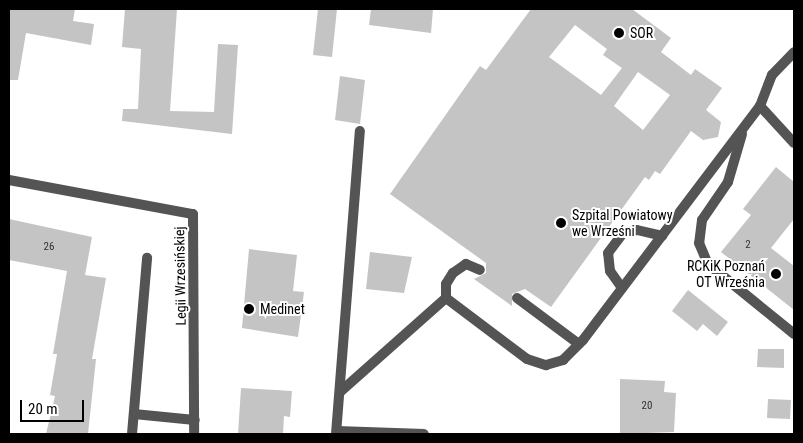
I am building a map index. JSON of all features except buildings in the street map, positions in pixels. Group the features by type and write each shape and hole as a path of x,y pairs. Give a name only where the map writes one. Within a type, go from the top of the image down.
{"street":[{"path":"446,298 527,359 546,365 563,360 579,344 760,106 772,74 794,52"},
{"path":"760,106 794,143"},
{"path":"744,126 728,182 702,220 699,243 708,264 794,334"},
{"path":"360,131 337,432 424,434"},
{"name":"Legii Wrzesińskiej","path":"9,180 193,214 194,434"},
{"path":"622,288 610,271 608,253 623,233 638,230 662,236"},
{"path":"132,434 147,258"},
{"path":"340,392 446,298 446,284 453,273 466,264 480,270"},
{"path":"518,298 579,344"},
{"path":"134,414 195,420"}],"place":[{"name":"SOR","path":"619,33"},
{"name":"Szpital Powiatowy we Wrześni","path":"561,223"},
{"name":"RCKiK Poznań OT Września","path":"776,274"},
{"name":"Medinet","path":"249,309"}]}
